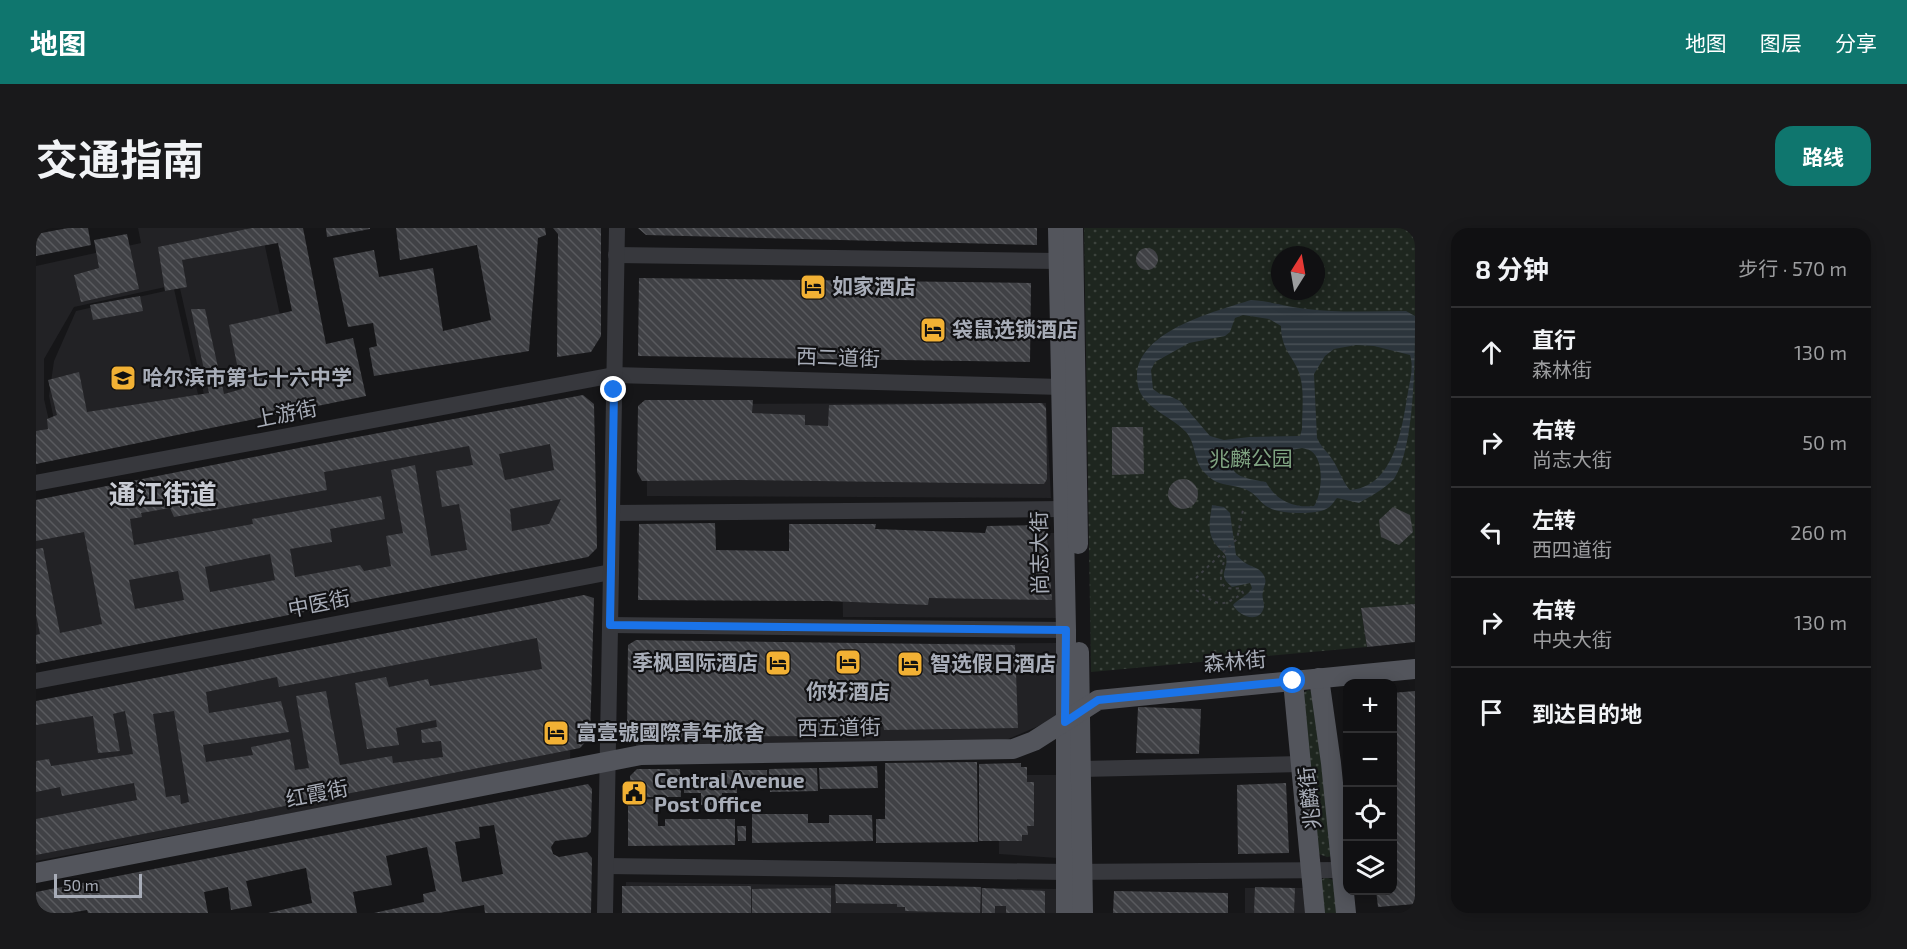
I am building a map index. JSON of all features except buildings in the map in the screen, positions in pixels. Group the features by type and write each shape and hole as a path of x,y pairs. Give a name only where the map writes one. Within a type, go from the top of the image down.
{"main road":[{"name":"尚志大街","path":"1058,228 1066,630 1072,717 1081,769 1074,872 1066,913"},
{"name":"尚志大街","path":"1073,228 1074,872 1083,913"},
{"name":"森林街","path":"1072,717 1098,700 1415,669"},
{"name":"兆麟街","path":"1319,678 1331,763 1346,913"},
{"name":"兆麟街","path":"1293,681 1315,913"},
{"name":"西五道街","path":"608,762 641,755 1013,748 1034,741 1072,717"},
{"name":"红霞街","path":"36,873 608,762"}],"street":[{"path":"605,913 617,228"},
{"path":"616,255 1059,261"},
{"name":"西二道街","path":"614,375 1061,387"},
{"name":"上游街","path":"36,483 614,375"},
{"path":"612,513 1063,509"},
{"name":"中医街","path":"36,681 611,572"},
{"path":"610,625 1066,630"},
{"path":"1081,769 1301,764"},
{"path":"606,866 1074,872 1341,870"}],"path":[{"path":"1196,578 1237,539 1243,510"},
{"path":"1196,590 1222,604 1227,604 1243,593 1240,588 1226,587 1221,583 1224,558 1222,554"}],"shaded area":[{"path":"138,228 261,228 300,407 211,426 179,284 74,307 44,359 44,399 56,451 36,456 36,266 141,243"},
{"name":"哈尔滨市第七十六中学","path":"174,289 205,425 60,448 49,396 54,361 76,311"},
{"path":"1251,300 1319,310 1406,311 1415,316 1414,378 1410,425 1401,465 1390,483 1359,503 1337,498 1330,507 1311,513 1271,509 1248,491 1209,477 1200,467 1186,432 1156,410 1141,394 1137,383 1140,360 1164,335 1200,317","holes":["1243,315 1269,319 1281,326 1286,349 1301,380 1303,404 1300,436 1224,440 1210,436 1180,401 1153,389 1151,370 1155,362 1189,343 1225,336 1230,332 1235,318","1356,345 1374,346 1410,355 1412,364 1403,422 1394,453 1387,467 1377,478 1365,486 1350,490 1317,438 1314,374 1325,356 1334,349","1302,448 1310,450 1315,455 1321,477 1319,494 1314,506 1299,506 1286,502 1275,494 1266,482 1238,475 1232,466 1236,450 1286,451"]},
{"path":"1046,403 1051,498 647,496 646,404"},
{"path":"575,407 572,545 36,664 36,500"},
{"path":"1212,505 1224,507 1230,513 1236,555 1263,574 1264,608 1256,617 1243,615 1233,605 1252,588 1250,583 1232,587 1225,579 1226,557 1214,541 1210,531"},
{"path":"841,533 1057,533 1058,618 843,617"},
{"path":"574,608 570,761 36,861 36,702"},
{"path":"1058,643 1057,718 1006,740 636,747 634,645"},
{"path":"998,775 1059,775 1058,858 999,854"},
{"path":"626,882 1056,889 1056,913 625,913"},
{"path":"1245,888 1307,888 1309,913 1245,913"}],"green space":[{"name":"兆麟公园","path":"1084,228 1415,228 1415,604 1361,609 1367,647 1091,672"},
{"path":"1308,690 1316,692 1334,856 1327,857 1319,854 1303,693"},
{"path":"1326,877 1335,881 1340,913 1320,913 1321,880"}],"place":[{"name":"如家酒店","path":"813,287"},
{"name":"袋鼠选锁酒店","path":"933,330"},
{"name":"哈尔滨市第七十六中学","path":"123,378"},
{"name":"你好酒店","path":"848,662"},
{"name":"季枫国际酒店","path":"778,663"},
{"name":"智选假日酒店","path":"910,664"},
{"name":"富壹號國際青年旅舍","path":"556,733"},
{"name":"Central Avenue Post Office","path":"634,793"}],"district":[{"name":"通江街道","path":"163,495"}],"route":[{"path":"614,390 610,625 1066,630 1065,722 1098,700 1293,681"}]}
